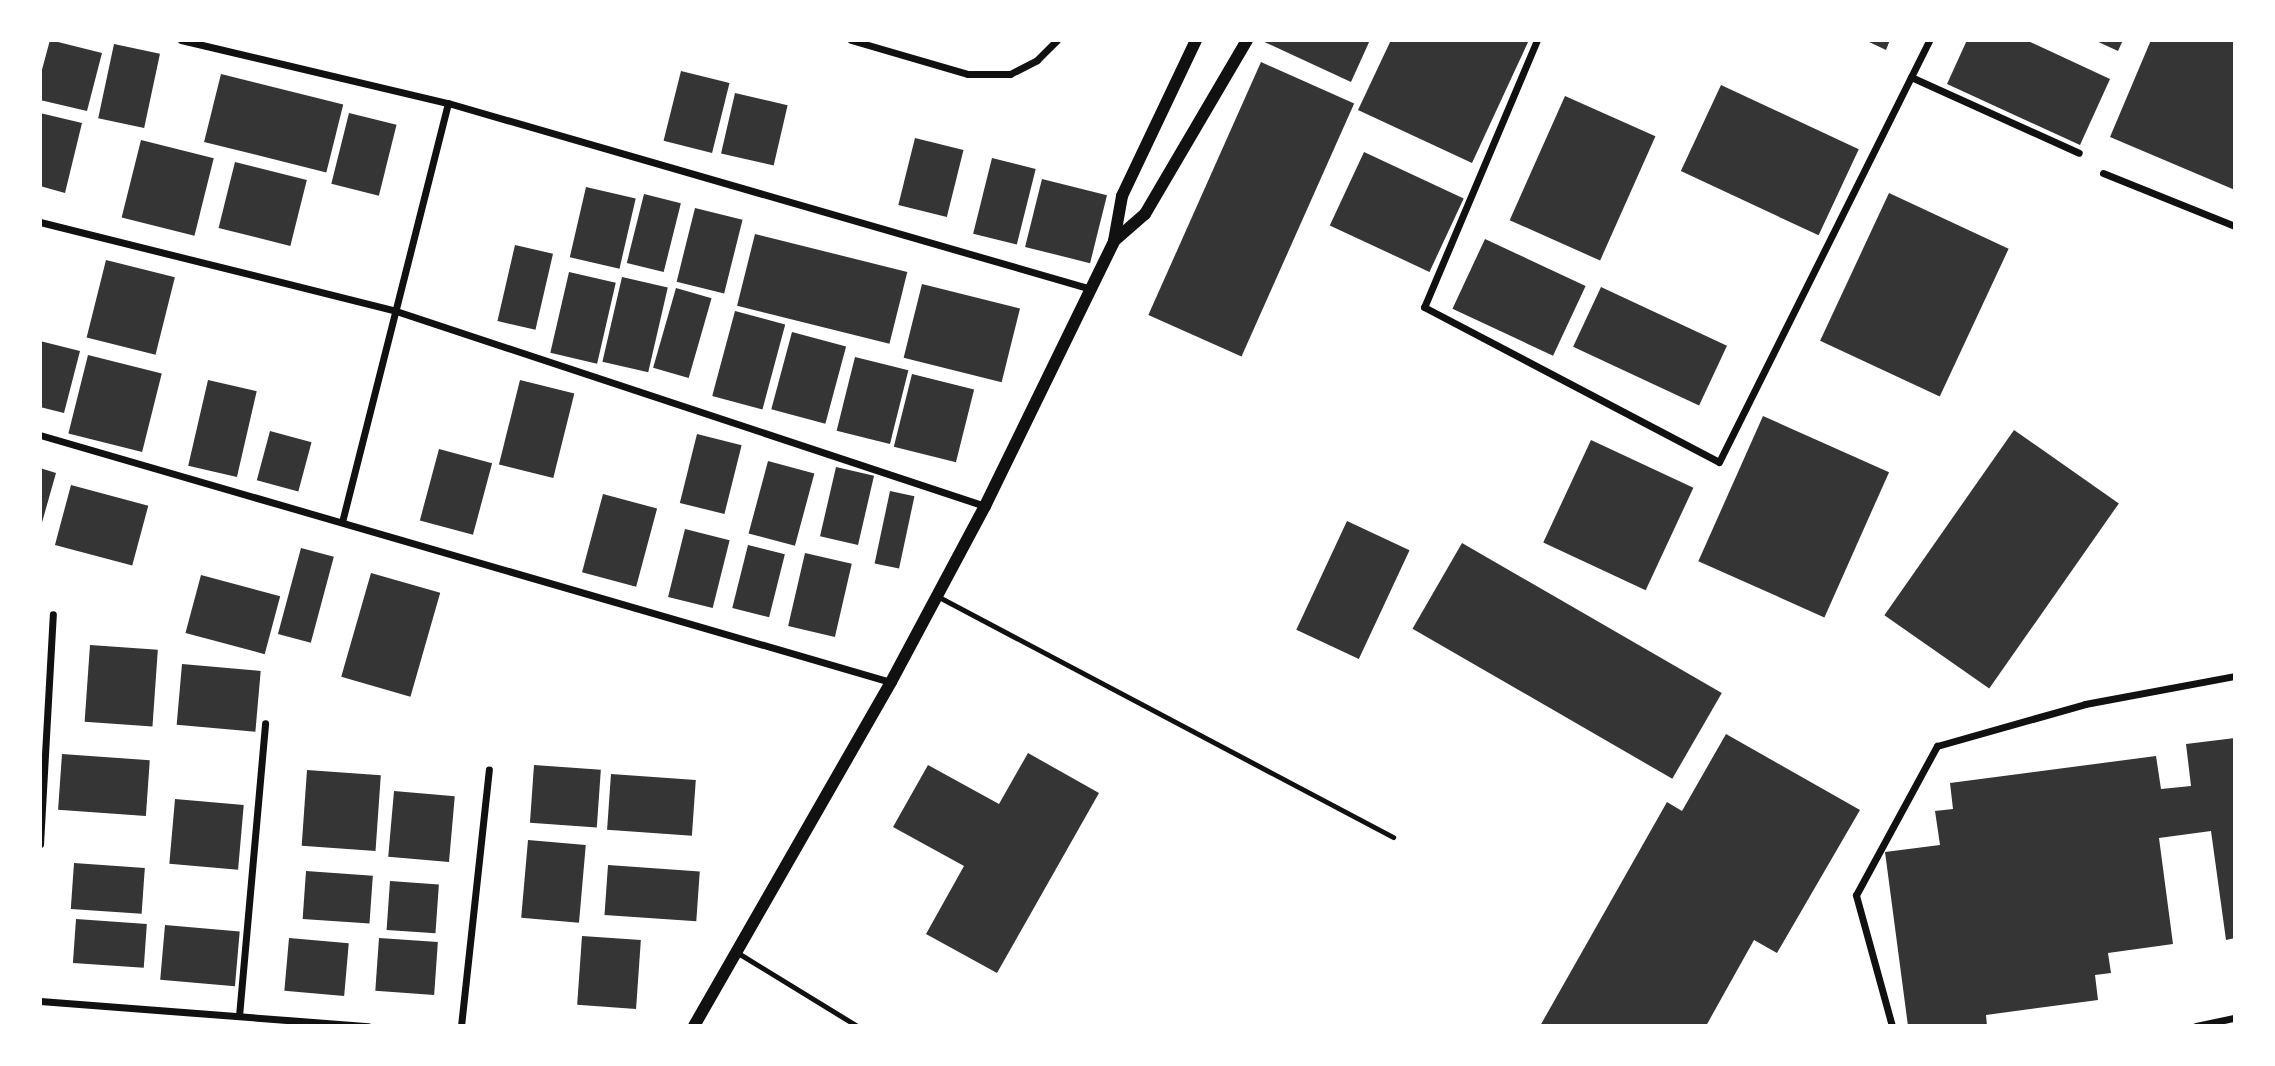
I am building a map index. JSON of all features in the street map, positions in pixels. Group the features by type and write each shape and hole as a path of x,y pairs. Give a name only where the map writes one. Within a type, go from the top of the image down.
{"street":[{"path":"181,40 448,103 1091,289"},
{"path":"852,40 968,74 1010,74 1037,60 1057,40"},
{"path":"694,1026 891,682 985,506 1114,241 1122,196 1196,40"},
{"path":"1114,241 1145,214 1247,40"},
{"path":"1537,40 1424,307 1719,462 1929,40"},
{"path":"1911,77 2079,153"},
{"path":"342,522 448,103"},
{"path":"2103,173 2235,226"},
{"path":"40,222 396,311 985,506"},
{"path":"40,435 891,682"},
{"path":"40,844 53,614"},
{"path":"1892,1026 1856,895 1937,746 2085,704 2235,676"},
{"path":"240,1016 265,723"},
{"path":"461,1026 489,770"},
{"path":"40,1002 368,1026"},
{"path":"2196,1026 2235,1018"}],"lane":[{"path":"937,596 1393,837"},
{"path":"738,953 857,1026"}],"building":[{"path":"50,40 102,53 87,111 40,100 40,77"},
{"path":"1260,40 1370,40 1351,82"},
{"path":"1391,40 1529,40 1472,163 1358,110"},
{"path":"1865,40 1890,40 1886,50"},
{"path":"1967,40 2026,40 2110,79 2080,145 1947,84"},
{"path":"2094,40 2123,40 2118,51"},
{"path":"2151,40 2235,40 2235,190 2110,137"},
{"path":"114,44 160,54 144,128 98,118"},
{"path":"1261,62 1354,103 1242,357 1148,315"},
{"path":"681,71 730,83 712,153 664,141"},
{"path":"221,74 343,104 326,172 204,142"},
{"path":"1721,85 1859,149 1819,235 1681,171"},
{"path":"735,93 788,105 774,166 721,153"},
{"path":"1565,96 1655,136 1600,261 1510,220"},
{"path":"40,113 82,123 65,193 40,186"},
{"path":"349,113 397,125 379,196 331,184"},
{"path":"915,138 964,150 947,217 898,205"},
{"path":"141,140 214,158 194,236 122,218"},
{"path":"1364,152 1464,198 1429,272 1330,225"},
{"path":"992,158 1036,169 1017,245 973,234"},
{"path":"235,162 307,180 290,246 219,228"},
{"path":"1042,179 1107,195 1090,263 1025,247"},
{"path":"586,187 636,198 619,269 570,257"},
{"path":"1889,193 2009,249 1940,397 1820,341"},
{"path":"644,194 681,203 664,272 627,263"},
{"path":"695,208 743,220 724,294 677,282"},
{"path":"755,234 907,272 889,344 737,306"},
{"path":"1485,239 1586,286 1553,356 1452,309"},
{"path":"515,245 553,254 535,330 497,321"},
{"path":"106,260 175,277 156,355 87,338"},
{"path":"569,272 616,283 597,364 550,353"},
{"path":"622,277 668,288 648,372 602,362"},
{"path":"922,284 1020,308 1002,382 904,358"},
{"path":"1601,287 1727,346 1699,406 1573,347"},
{"path":"676,288 712,298 689,378 653,368"},
{"path":"735,311 785,324 762,409 712,396"},
{"path":"792,332 846,346 825,424 771,409"},
{"path":"40,341 80,351 64,413 40,407"},
{"path":"88,355 162,373 142,452 68,434"},
{"path":"855,357 908,370 890,444 837,431"},
{"path":"912,374 974,389 956,462 894,447"},
{"path":"208,380 257,391 237,477 188,466"},
{"path":"520,380 574,394 553,478 499,464"},
{"path":"1763,416 1889,472 1824,617 1698,561"},
{"path":"2014,430 2119,503 1989,689 1884,615"},
{"path":"270,431 312,442 298,491 257,480"},
{"path":"697,434 742,445 724,514 680,503"},
{"path":"1591,440 1693,488 1646,590 1543,542"},
{"path":"439,449 492,463 473,535 420,520"},
{"path":"768,461 814,473 795,546 749,533"},
{"path":"836,467 874,476 858,545 820,536"},
{"path":"40,468 56,473 41,526 40,526"},
{"path":"71,485 148,506 132,566 55,545"},
{"path":"890,491 914,496 899,569 875,563"},
{"path":"603,494 657,508 636,587 582,572"},
{"path":"1347,521 1410,550 1359,659 1296,630"},
{"path":"685,529 730,540 713,608 668,597"},
{"path":"1462,543 1722,693 1672,779 1412,629"},
{"path":"748,545 785,554 769,617 732,608"},
{"path":"301,548 334,557 311,643 278,634"},
{"path":"805,553 852,564 835,637 788,626"},
{"path":"371,573 440,593 410,697 341,677"},
{"path":"201,575 280,596 265,654 185,633"},
{"path":"90,645 158,650 152,727 85,722"},
{"path":"182,664 261,671 255,732 177,725"},
{"path":"1726,734 1860,810 1777,953 1754,940 1706,1026 1540,1026 1667,802 1682,811"},
{"path":"2235,738 2235,938 2226,940 2211,831 2159,838 2173,944 2108,953 2111,973 2095,975 2098,1000 1986,1015 1987,1026 1908,1026 1885,852 1940,845 1935,811 1953,809 1950,783 2156,756 2161,789 2191,786 2186,744"},
{"path":"1028,753 1099,793 997,973 926,934 964,866 893,827 928,765 999,804"},
{"path":"62,754 150,760 146,816 58,810"},
{"path":"534,765 601,770 597,828 530,823"},
{"path":"307,770 381,775 376,851 302,846"},
{"path":"611,774 696,780 692,836 607,830"},
{"path":"394,791 455,796 449,862 388,857"},
{"path":"175,799 244,805 238,870 169,864"},
{"path":"528,840 586,845 579,923 521,918"},
{"path":"74,863 145,868 142,914 71,909"},
{"path":"608,865 700,871 696,921 605,915"},
{"path":"306,871 373,876 369,924 303,919"},
{"path":"390,881 439,884 435,933 387,930"},
{"path":"76,919 147,924 144,968 73,963"},
{"path":"165,925 240,932 235,986 160,980"},
{"path":"582,936 641,940 636,1009 577,1005"},
{"path":"289,938 349,943 344,996 284,991"},
{"path":"379,938 438,942 434,995 375,991"}]}
